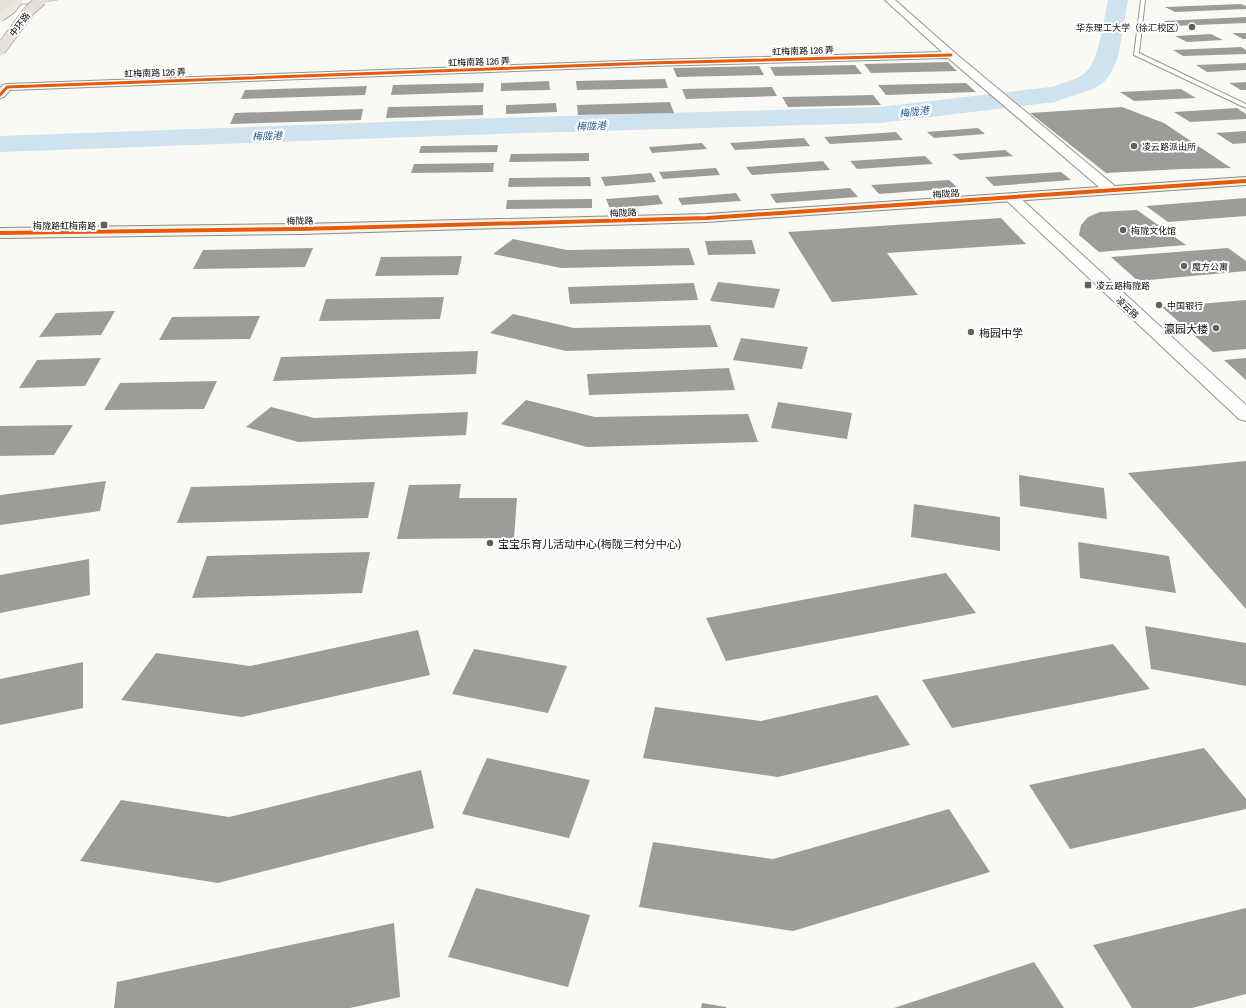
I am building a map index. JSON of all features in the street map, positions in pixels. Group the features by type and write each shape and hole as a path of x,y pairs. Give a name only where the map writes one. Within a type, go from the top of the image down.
{"highway":[{"path":"0,7 8,0"},
{"name":"中环路","path":"0,50 30,10 41,0"}],"main road":[{"path":"0,15 8,0"},
{"path":"0,15 10,9 17,0"}],"street":[{"path":"890,0 997,94 1111,190"},
{"name":"虹梅南路 126 弄","path":"3,91 642,64 952,55"},
{"name":"梅陇路","path":"0,233 317,229 684,219 1246,181"},
{"name":"凌云路","path":"1012,198 1246,415"}],"lane":[{"path":"1143,0 1136,54 1246,106"}],"building":[{"path":"1241,4 1246,6 1246,9 1175,12 1165,7"},
{"path":"1246,17 1246,23 1173,26 1163,21"},
{"path":"1232,33 1246,33 1246,39 1243,39"},
{"path":"1211,34 1223,40 1187,42 1175,36"},
{"path":"1241,47 1246,50 1246,54 1183,56 1173,50"},
{"path":"948,62 957,71 871,73 864,64"},
{"path":"1246,63 1246,70 1207,72 1196,65"},
{"path":"855,65 862,74 775,76 770,67"},
{"path":"759,66 764,75 677,77 673,68"},
{"path":"665,79 668,88 577,90 576,81"},
{"path":"549,81 550,90 501,91 501,83"},
{"path":"1246,82 1246,90 1241,90 1229,83"},
{"path":"484,83 483,92 391,95 393,85"},
{"path":"966,83 976,92 886,95 878,85"},
{"path":"367,86 365,95 241,99 245,90"},
{"path":"772,87 777,96 686,99 682,89"},
{"path":"1181,89 1196,98 1134,101 1120,92"},
{"path":"873,95 881,105 788,107 782,97"},
{"path":"670,102 674,113 578,115 577,105"},
{"path":"556,103 557,112 506,114 506,105"},
{"path":"483,105 483,115 386,118 388,107"},
{"name":"凌云路派出所","path":"1122,107 1164,123 1231,168 1106,173 1030,113"},
{"path":"1237,108 1246,114 1246,119 1190,122 1174,112"},
{"path":"363,109 361,120 230,124 235,113"},
{"path":"978,128 985,134 934,138 927,132"},
{"path":"1246,131 1246,143 1233,144 1216,133"},
{"path":"896,132 903,140 830,144 824,137"},
{"path":"804,138 810,146 735,150 730,143"},
{"path":"702,143 707,149 652,153 649,147"},
{"path":"498,145 497,152 419,153 421,146"},
{"path":"1005,150 1013,156 960,160 952,154"},
{"path":"589,153 589,161 509,162 511,154"},
{"path":"925,156 933,164 857,169 850,161"},
{"path":"823,161 830,170 752,175 746,167"},
{"path":"494,163 493,172 411,173 414,164"},
{"path":"716,168 720,175 663,179 659,172"},
{"path":"1061,172 1071,180 994,186 985,177"},
{"path":"651,173 656,182 605,186 601,177"},
{"path":"590,177 591,186 508,187 509,178"},
{"path":"949,180 958,188 879,194 871,185"},
{"path":"850,188 858,197 776,203 770,194"},
{"path":"736,193 741,201 682,205 678,198"},
{"path":"658,195 663,204 610,209 606,199"},
{"path":"1246,198 1246,216 1168,222 1146,206"},
{"path":"592,199 592,208 506,209 507,200"},
{"name":"梅陇文化馆","path":"1137,210 1186,245 1099,252 1079,235 1081,225 1088,217 1100,212"},
{"path":"1001,218 1026,244 887,253 918,295 832,302 788,232"},
{"path":"513,239 567,250 689,248 695,265 561,268 493,254"},
{"path":"752,240 756,254 708,255 705,241"},
{"path":"313,248 305,267 193,269 203,250"},
{"name":"魔方公寓","path":"1228,248 1246,261 1246,271 1138,281 1111,257"},
{"path":"462,256 458,275 375,276 381,257"},
{"path":"718,282 780,289 774,308 710,301"},
{"path":"694,283 698,300 570,304 568,287"},
{"path":"444,297 440,319 319,321 326,299"},
{"name":"瀛园大楼","path":"1246,300 1246,349 1213,352 1162,307"},
{"path":"115,311 101,335 39,337 56,313"},
{"path":"513,314 574,328 710,325 718,347 566,351 490,333"},
{"path":"260,316 250,339 159,340 172,317"},
{"path":"741,338 808,347 802,369 733,360"},
{"path":"478,351 476,374 273,381 281,357"},
{"path":"101,358 85,386 19,388 37,360"},
{"path":"1246,358 1246,380 1224,360"},
{"path":"729,368 735,390 589,395 587,374"},
{"path":"217,381 204,409 104,410 120,383"},
{"path":"526,400 595,417 748,414 758,442 587,447 501,424"},
{"path":"778,402 852,413 847,439 771,428"},
{"path":"271,407 314,418 468,412 466,435 298,442 246,427"},
{"path":"73,425 54,455 0,456 0,426"},
{"path":"1246,461 1246,609 1128,473"},
{"path":"1019,475 1104,488 1107,519 1020,506"},
{"path":"106,481 100,511 0,525 0,495"},
{"path":"375,482 368,518 177,523 191,487"},
{"path":"461,484 459,498 517,498 514,538 397,539 409,485"},
{"path":"914,504 1000,517 1000,551 911,537"},
{"path":"1078,542 1169,556 1176,593 1080,578"},
{"path":"370,552 362,593 192,598 207,556"},
{"path":"89,559 90,595 0,613 0,575"},
{"path":"946,573 976,613 726,661 706,618"},
{"path":"1145,626 1246,643 1246,686 1151,669"},
{"path":"418,630 430,675 242,717 121,700 156,653 250,666"},
{"path":"1113,644 1150,689 952,728 922,680"},
{"path":"474,649 567,666 548,713 452,694"},
{"path":"83,662 83,708 0,725 0,679"},
{"path":"877,695 910,745 778,777 643,758 655,707 761,721"},
{"path":"1204,748 1246,799 1246,809 1070,849 1029,785"},
{"path":"487,758 590,780 569,838 462,814"},
{"path":"421,770 434,828 218,883 80,861 121,800 229,817"},
{"path":"949,809 990,872 793,931 639,907 653,842 773,859"},
{"path":"476,888 590,915 568,987 448,957"},
{"path":"1246,908 1246,994 1192,1008 1132,1008 1093,945"},
{"path":"394,923 400,997 350,1008 114,1008 117,982"},
{"path":"1034,962 1064,1008 894,1008"},
{"path":"702,1003 726,1007 726,1008 701,1008"}],"waterway":[{"name":"梅陇港","path":"0,144 527,125 880,115 1055,94 1086,83 1095,77 1100,71 1108,52 1118,0"}],"railway":[{"path":"0,7 57,0"}],"cycle path":[{"path":"0,95 7,87 650,63 951,55"},
{"path":"0,233 301,229 707,218 1246,181"}],"place":[{"name":"华东理工大学（徐汇校区）","path":"1192,27"},
{"name":"凌云路派出所","path":"1134,146"},
{"name":"梅陇路虹梅南路","path":"104,225"},
{"name":"梅陇文化馆","path":"1123,230"},
{"name":"魔方公寓","path":"1184,266"},
{"name":"凌云路梅陇路","path":"1088,285"},
{"name":"中国银行","path":"1159,305"},
{"name":"瀛园大楼","path":"1216,328"},
{"name":"梅园中学","path":"971,332"},
{"name":"宝宝乐育儿活动中心(梅陇三村分中心)","path":"490,543"}]}
